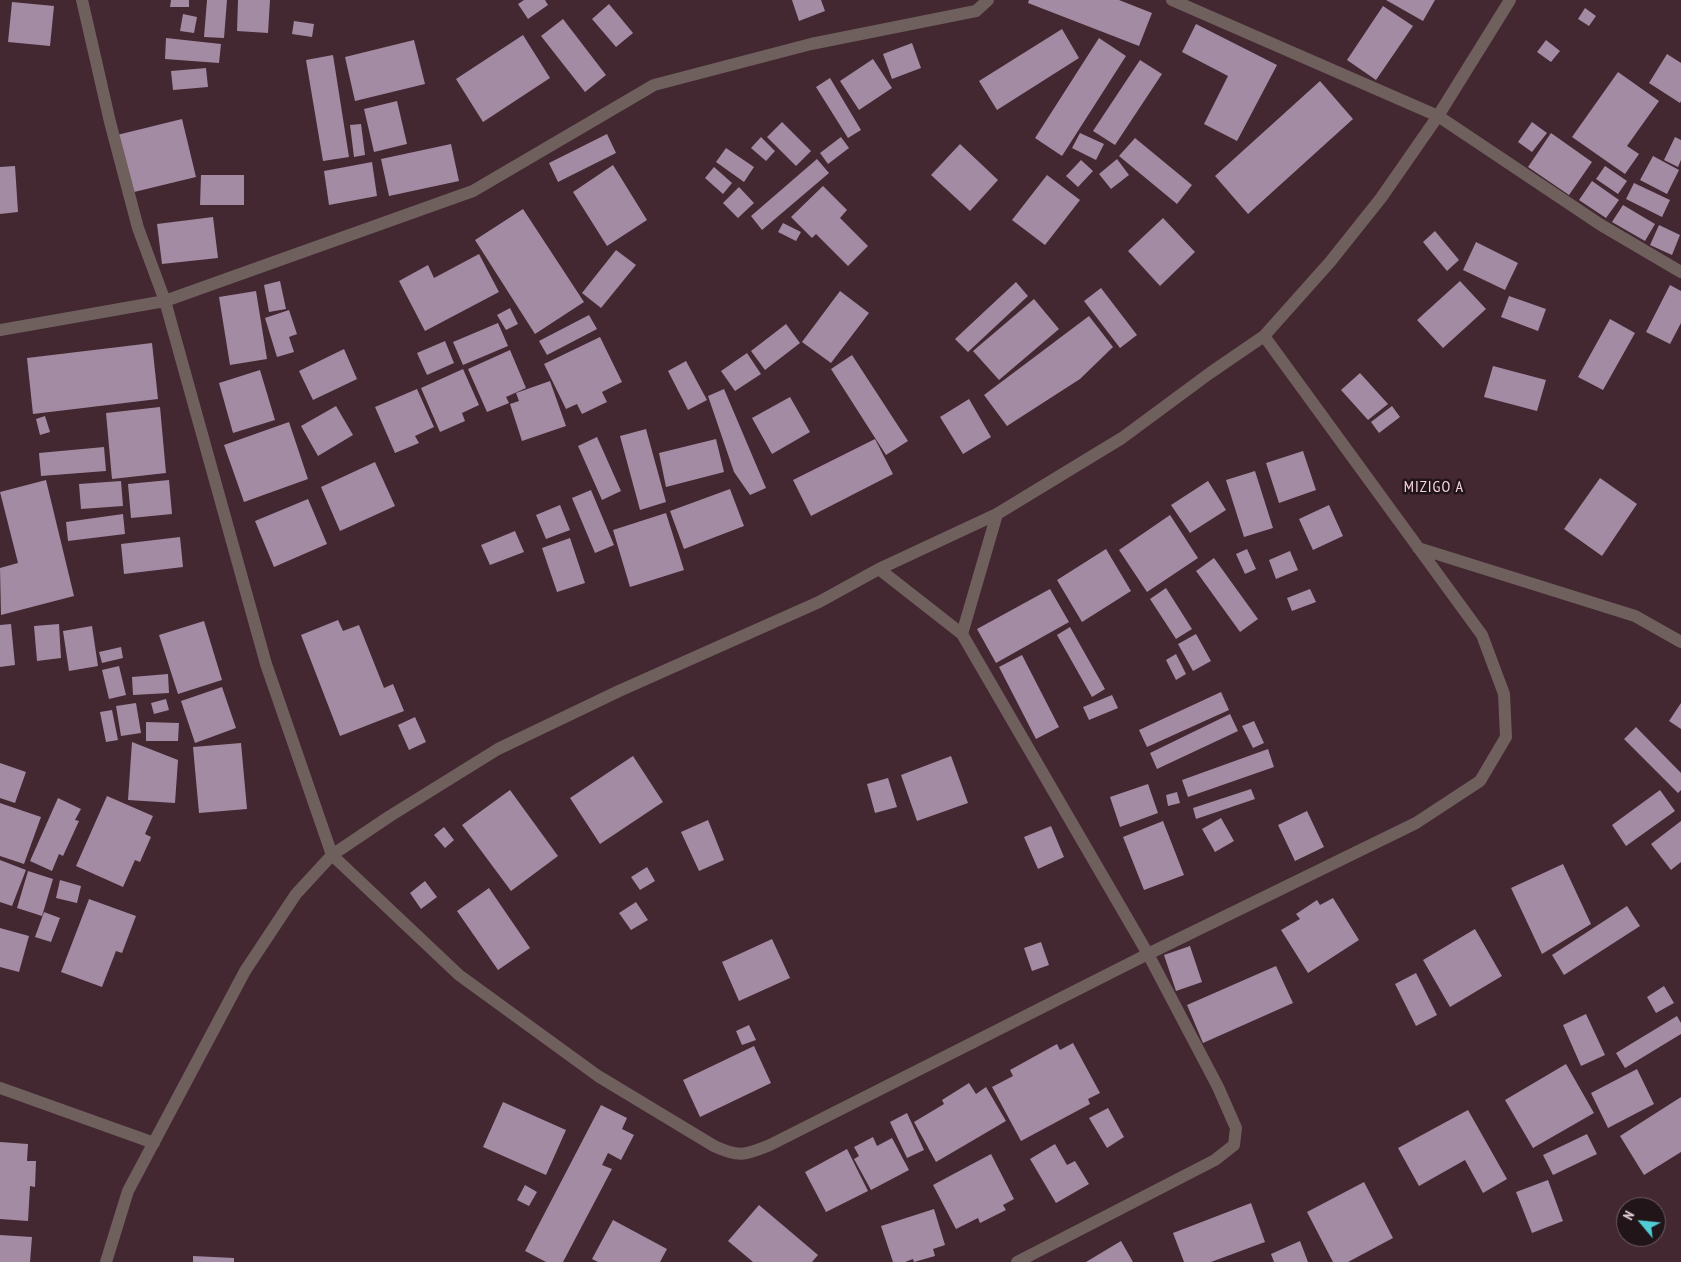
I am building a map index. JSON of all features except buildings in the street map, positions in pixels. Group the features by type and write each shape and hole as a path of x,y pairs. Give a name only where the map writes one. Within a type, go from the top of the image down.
{"street":[{"path":"82,0 110,122 138,228 165,301 266,664 332,855 459,975 598,1076 714,1146 729,1153 746,1154 770,1145 1148,954 1416,822 1480,781 1506,737 1504,694 1482,635 1264,336"},
{"path":"0,330 165,301 473,191 654,86 811,44 976,11 988,0"},
{"path":"1172,0 1438,116 1601,225 1681,272"},
{"path":"106,1262 128,1191 245,971 296,894 332,855 390,816 498,749 619,691 819,602 879,569 997,514 1122,438 1264,336 1330,262 1381,198 1438,116 1510,0"},
{"path":"962,634 997,514"},
{"path":"1418,548 1635,616 1681,642"},
{"path":"879,569 962,634 1148,954 1218,1087 1236,1128 1234,1145 1215,1160 1017,1262"},
{"path":"0,1088 154,1143"}],"district":[{"name":"MIZIGO A","path":"1434,487"}]}
